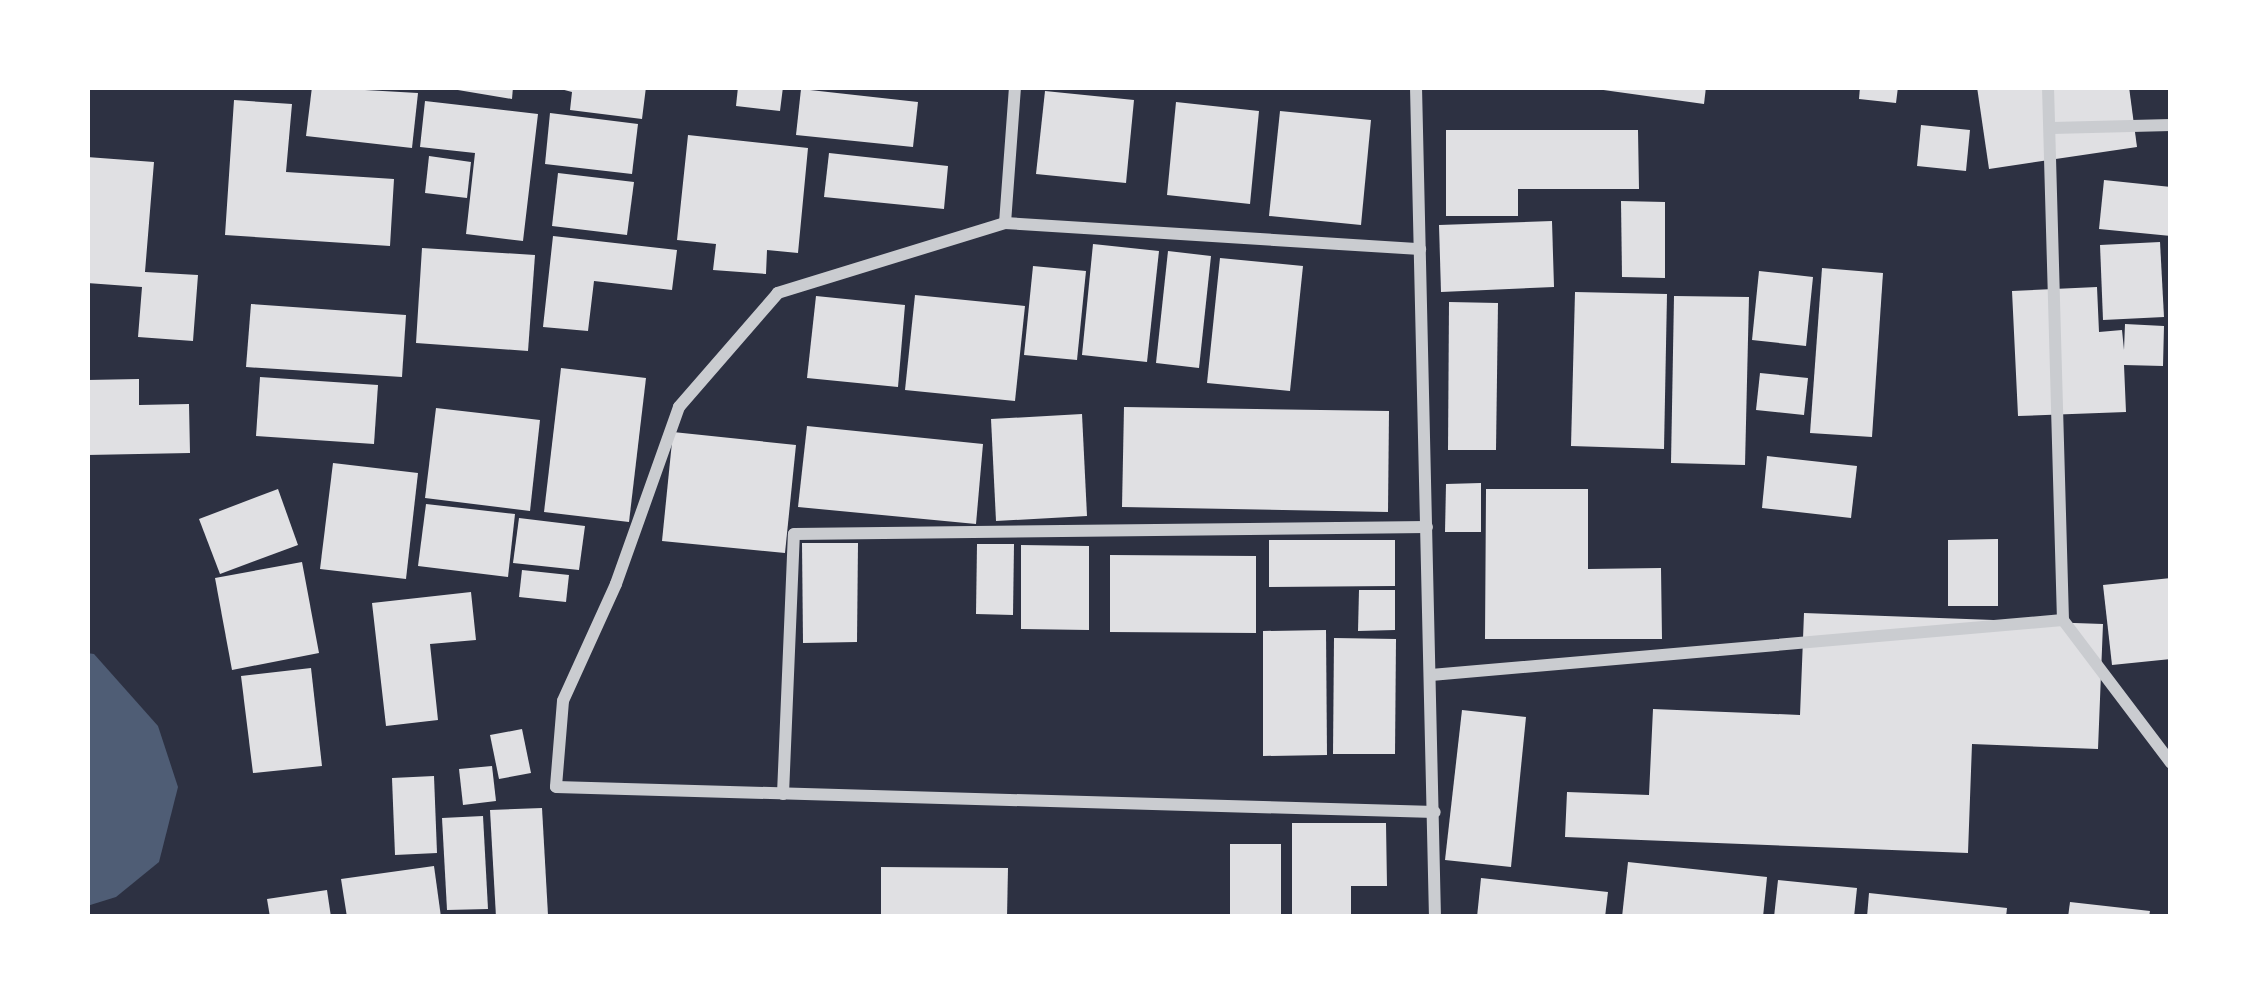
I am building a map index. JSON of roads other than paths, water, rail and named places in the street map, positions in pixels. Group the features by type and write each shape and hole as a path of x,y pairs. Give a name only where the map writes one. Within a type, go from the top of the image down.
{"street":[{"path":"1005,223 1016,87"},
{"path":"1416,87 1435,917"},
{"path":"2048,87 2063,620 2171,763"},
{"path":"2052,128 2171,124"},
{"path":"1420,249 1005,223 778,293 679,407 616,584 563,701 556,787 1435,812"},
{"path":"783,794 794,534 1427,526"},
{"path":"1431,675 2063,620"}],"water":[{"path":"87,653 94,654 158,726 178,787 159,862 116,897 87,906"}]}
